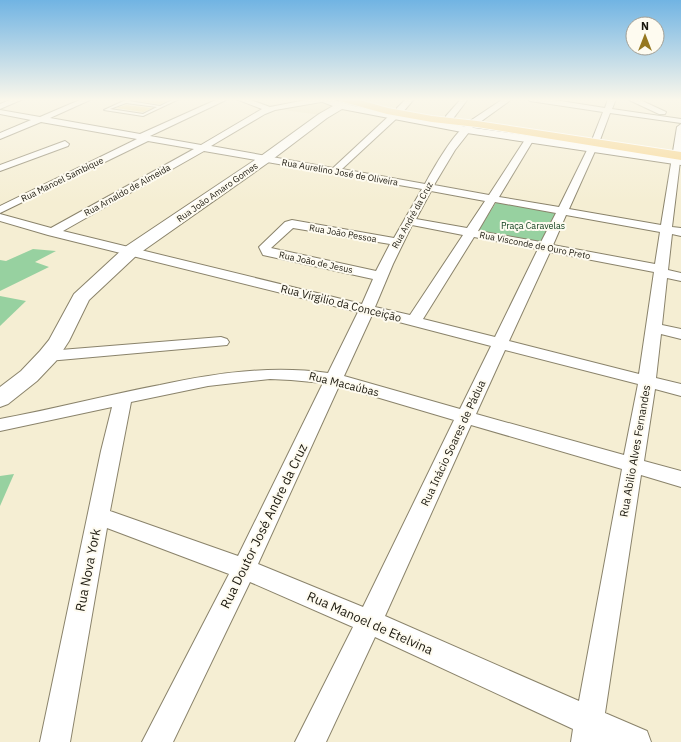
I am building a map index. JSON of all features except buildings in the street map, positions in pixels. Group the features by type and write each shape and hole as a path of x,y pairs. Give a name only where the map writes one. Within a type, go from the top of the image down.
{"main road":[{"path":"521,134 678,156"}],"street":[{"name":"Rua Aurelino José de Oliveira","path":"120,134 674,230"},
{"name":"Rua Manoel Sambique","path":"0,210 152,134"},
{"name":"Rua Arnaldo de Almeida","path":"52,232 226,134"},
{"name":"Rua João Amaro Gomes","path":"0,399 28,376 48,356 59,341 81,298 94,283 131,251 265,159 299,134"},
{"path":"335,171 372,134"},
{"name":"Rua André da Cruz","path":"367,309 379,276 408,221 444,159 464,134"},
{"path":"414,321 471,233 491,198 532,136 519,134"},
{"path":"530,134 594,143"},
{"name":"Rua Inácio Soares de Pádua","path":"310,742 369,622 598,134"},
{"name":"Rua Abilio Alves Fernandes","path":"587,732 646,380 661,271 674,230 680,134"},
{"path":"0,168 18,160 65,144"},
{"path":"0,157 18,160"},
{"name":"Rua Virgilio da Conceição","path":"0,217 52,232 367,309 681,390"},
{"name":"Rua Visconde de Ouro Preto","path":"408,221 545,247 661,271 681,277"},
{"name":"Rua João Pessoa","path":"289,225 300,225 397,242"},
{"name":"Rua João de Jesus","path":"289,225 267,244 265,249 268,252 379,276"},
{"name":"Rua Doutor José Andre da Cruz","path":"157,742 244,569 367,309"},
{"path":"653,327 681,334"},
{"path":"48,356 222,342"},
{"name":"Rua Macaúbas","path":"0,425 218,378 287,373 334,379 681,479"},
{"name":"Rua Nova York","path":"56,742 111,451 123,398"},
{"name":"Rua Manoel de Etelvina","path":"99,516 244,569 369,622 587,732 636,742"}],"green space":[{"name":"Praça Caravelas","path":"497,201 560,213 545,244 478,231"},
{"path":"33,249 56,251 35,262 49,267 0,291 0,260 6,261"},
{"path":"0,296 26,301 0,326"},
{"path":"14,474 0,506 0,476"}]}
